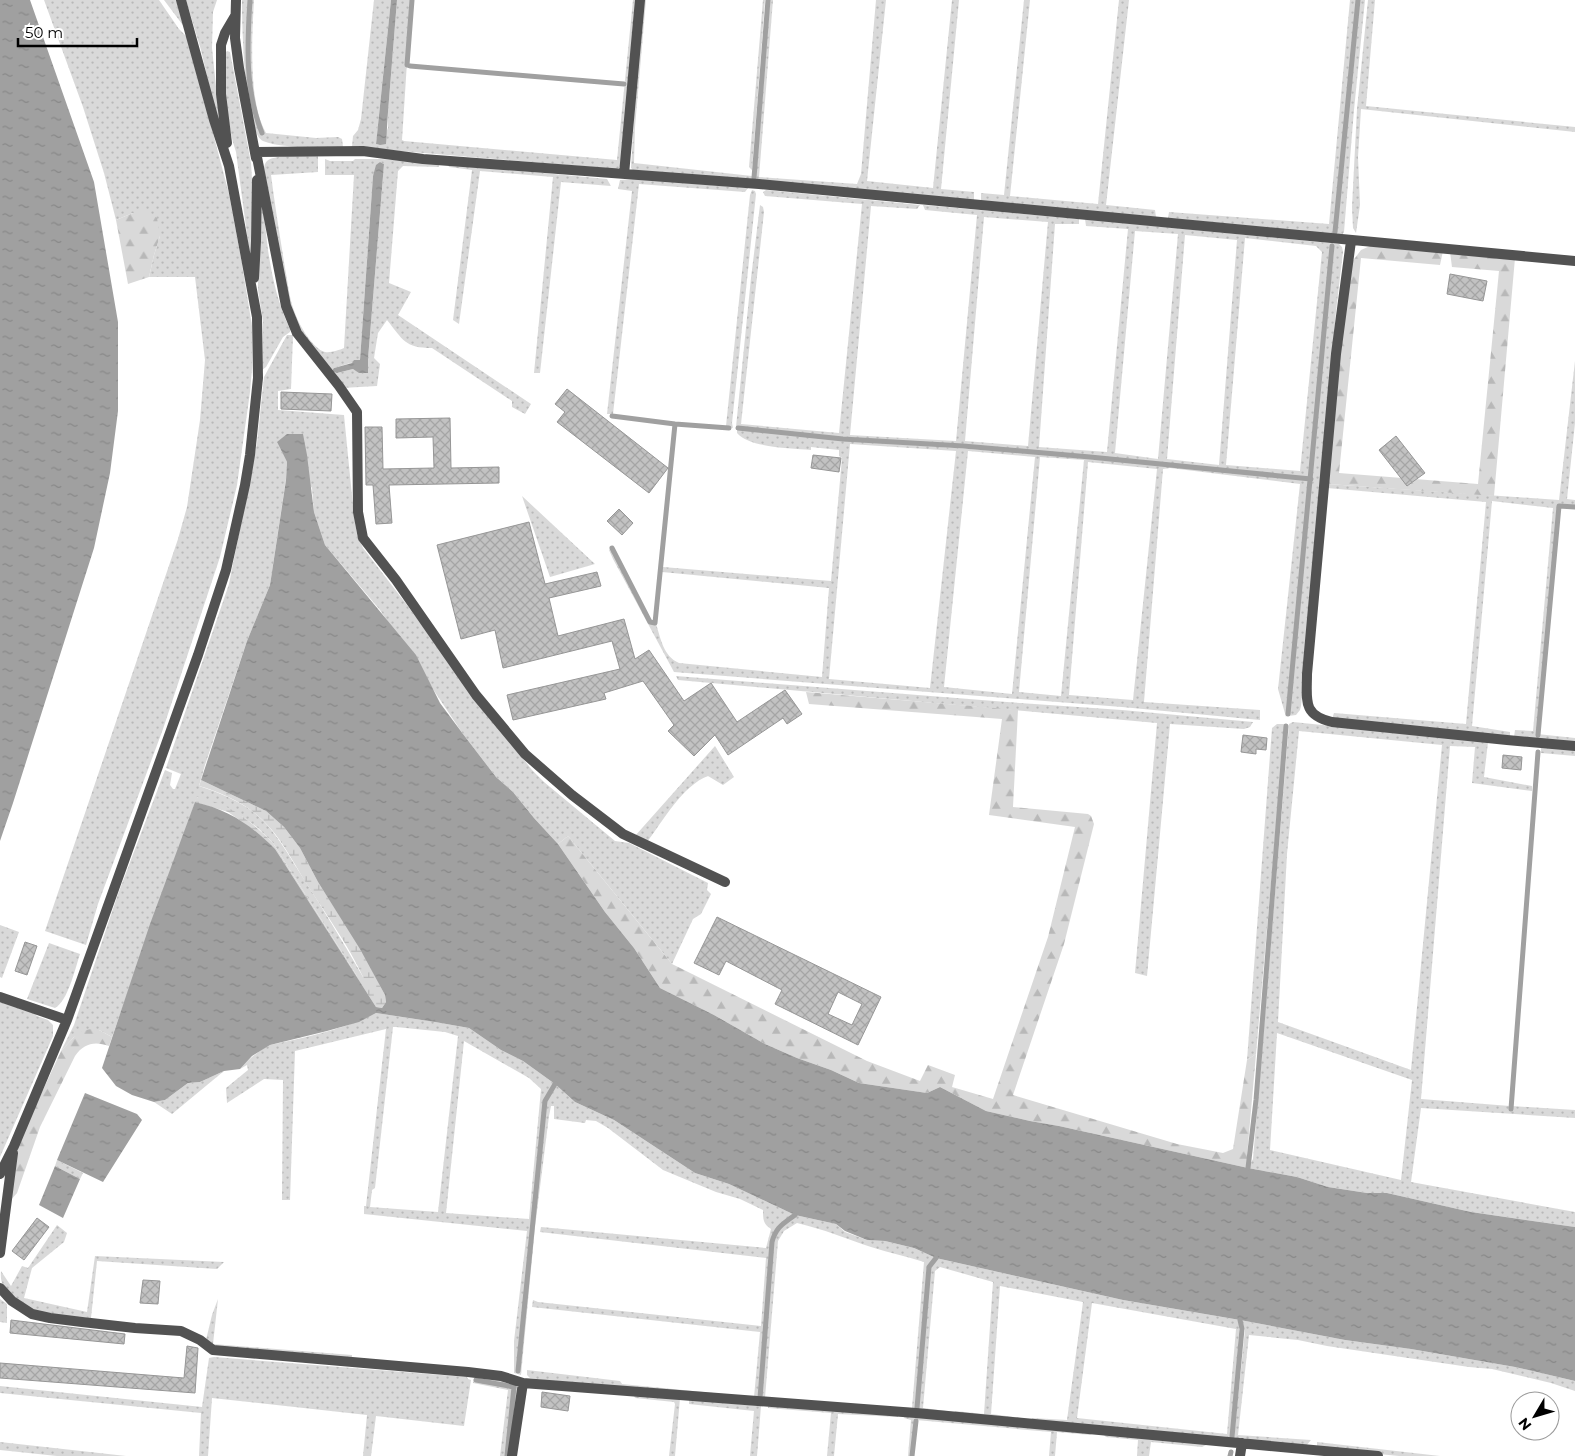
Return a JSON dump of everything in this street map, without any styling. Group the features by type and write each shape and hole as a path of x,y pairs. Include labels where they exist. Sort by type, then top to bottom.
{"street":[{"path":"181,0 214,120 229,166"},
{"path":"236,0 236,38 244,101 256,152 286,306 296,333 339,386 357,412 358,512 363,538 396,580 476,695 525,754 572,795 623,834 725,882"},
{"path":"624,174 640,0"},
{"path":"0,1174 14,1146 67,1020 198,655 226,570 245,485 255,416 258,378 258,333 253,294 229,166 221,94 221,45 225,33 236,15"},
{"path":"256,152 363,151 423,159 769,185 1575,261"},
{"path":"253,294 257,206 256,152"},
{"path":"1351,240 1336,354 1307,674 1308,706 1313,714 1321,719 1332,722 1498,740 1575,746"},
{"path":"0,998 67,1020"},
{"path":"0,1253 14,1146"},
{"path":"0,1288 12,1302 32,1314 82,1322 182,1331 200,1340 213,1350 468,1372 501,1376 523,1383 916,1414 1378,1456"},
{"path":"512,1456 523,1383"},
{"path":"1240,1456 1242,1443"}],"green space":[{"path":"44,0 159,0 179,29 188,38 229,194 252,326 250,392 237,485 220,557 163,729 98,904 86,945 45,931 178,539 187,507 200,420 205,360 195,277 149,277 160,236 133,213 116,220 104,173 83,107"},
{"path":"164,0 176,0 185,28"},
{"path":"186,0 217,0 213,12 212,48 220,125 201,50"},
{"path":"242,0 249,0 247,51 249,85 255,118 261,134 263,133 251,84 249,33 251,0 254,0 252,68 254,87 260,120 266,133 316,138 338,137 342,139 343,147 302,147 271,144 263,141 257,133 252,118 245,75"},
{"path":"374,0 391,0 376,144 380,145 388,128 397,0 411,0 402,140 617,160 633,0 637,0 623,162 619,168 352,147 353,136 358,130 361,119"},
{"path":"641,0 646,0 635,127 634,163 756,177 770,0 773,0 759,177 857,184 861,174 876,0 886,0 867,181 933,188 952,0 959,0 941,189 974,192 974,200 633,170 631,168"},
{"path":"763,0 765,0 752,170 749,167"},
{"path":"1024,0 1030,0 1010,196 1098,204 1119,0 1129,0 1106,205 1155,210 1156,217 981,201 981,193 1004,195"},
{"path":"1350,0 1357,0 1335,232 1337,231 1360,0 1365,0 1344,232 1342,235 1168,218 1169,212 1329,224"},
{"path":"1368,0 1375,0 1366,106 1575,127 1575,132 1361,109 1358,157 1360,205 1356,233 1353,228 1352,207 1357,109"},
{"path":"227,51 230,52 251,163 253,195 250,257 236,152 226,103 225,53"},
{"path":"318,156 318,172 271,175 291,302 300,324 311,342 325,352 344,348 354,175 325,175 325,159 330,161 353,161 355,159 380,159 439,163 439,167 403,166 398,171 389,283 411,292 398,315 531,404 525,414 512,407 512,401 432,348 423,348 405,342 387,320 378,333 374,358 380,364 377,386 342,388 309,346 287,305 264,172 267,161 276,157","holes":["380,162 384,164 368,373 353,369 337,373 334,368 360,360 373,176"]},
{"path":"448,164 607,179 611,186 561,182 540,373 534,373 553,177 480,171 459,324 453,320 472,170 449,167"},
{"path":"636,179 748,188 745,192 639,184 613,414 607,414 632,191 618,189 620,180"},
{"path":"752,190 756,194 733,428 726,426"},
{"path":"766,190 920,205 917,209 871,206 850,435 956,441 977,215 925,210 923,205 1079,219 1079,224 1055,224 1039,447 1107,452 1128,229 1086,226 1085,219 1339,244 1343,252 1336,311 1322,486 1301,706 1296,715 1288,716 1333,246 1330,249 1309,478 1037,451 842,437 736,427 760,205 763,207 764,212 741,424 839,433 862,204 765,196 763,192","holes":["984,217 1048,222 1028,446 965,441","1135,231 1178,234 1158,459 1115,453","1185,235 1237,240 1219,465 1167,459","1245,238 1316,246 1322,252 1300,471 1226,465"]},
{"path":"261,207 263,207 274,280 282,310 290,329 290,332 283,337 266,367 262,370 263,321 258,290"},
{"path":"145,210 157,218 160,236 149,277 128,284 116,220"},
{"path":"1370,246 1443,251 1440,265 1361,258 1339,473 1478,484 1499,271 1452,267 1450,252 1515,258 1494,496 1328,484 1335,395 1352,262 1361,250"},
{"path":"287,335 293,335 291,389 278,391 278,410 344,415 354,516 357,534 363,548 475,698 532,770 615,841 629,843 708,883 707,890 711,894 701,914 693,919 672,964 568,836 558,844 513,792 496,777 463,734 380,610 325,545 314,512 312,488 277,442 287,462 270,585 247,641 199,786 222,794 237,802 263,821 280,842 363,977 357,976 273,843 258,828 243,817 197,797 112,1037 99,1030 74,1037 61,1051 74,1025 118,894 165,770 172,773 170,785 173,789 175,789 181,774 166,768 229,584 257,443 264,377"},
{"path":"1575,361 1575,423 1567,499 1575,500 1575,506 1558,505 1537,734 1575,738 1575,743 1514,737 1515,730 1533,731 1553,508 1492,501 1472,726 1510,732 1510,736 1332,719 1334,713 1466,724 1486,502 1327,488 1328,484 1559,500"},
{"path":"737,429 843,440 1038,454 1309,480 1286,717 1278,689 1300,484 1170,468 1163,469 1144,702 1260,710 1260,720 1122,707 674,672 613,559 609,550 611,548 649,623 656,624 666,652 674,660 679,663 822,677 829,588 662,572 663,567 831,581 842,458 839,456 839,450 811,447 811,450 771,446 751,442 737,433","holes":["850,444 956,451 930,688 829,679","968,451 1035,457 1012,694 944,687","1040,457 1084,460 1061,696 1019,692","1088,462 1157,469 1133,700 1069,695"]},
{"path":"522,496 595,564 550,577"},
{"path":"676,676 1122,710 1253,722 1250,727 1244,729 1170,724 1147,976 1135,973 1157,723 678,680"},
{"path":"806,692 1018,710 1013,807 1088,814 1091,816 1094,824 1064,944 1013,1095 1177,1144 1223,1153 1233,1149 1247,1060 1256,1054 1247,1156 1248,1168 986,1111 940,1087 927,1093 859,1083 765,1044 714,1015 660,988 634,948 605,912 558,844 568,836 672,964 867,1061 920,1081 928,1065 955,1075 952,1087 993,1099 1048,937 1075,827 989,815 1002,719 809,704"},
{"path":"1293,722 1488,742 1484,777 1532,786 1532,791 1472,783 1475,747 1450,746 1421,1099 1510,1106 1511,1110 1512,1106 1575,1110 1575,1118 1421,1108 1411,1182 1575,1212 1575,1227 1471,1212 1387,1193 1367,1193 1328,1187 1297,1177 1248,1168 1253,1159 1289,724","holes":["1299,731 1442,745 1411,1070 1278,1022 1287,854","1277,1033 1412,1080 1401,1180 1270,1150"]},
{"path":"1277,724 1285,724 1256,1054 1247,1060 1272,728"},
{"path":"715,746 734,777 723,785 708,776 699,781 690,787 674,804 647,842 635,836"},
{"path":"1541,747 1575,749 1575,756 1541,753"},
{"path":"201,780 266,811 284,827 300,848 318,882 361,949 385,995 386,1002 382,1008 376,1007 274,849 259,834 228,812 195,802 196,797 229,808 256,827 273,843 357,976 363,977 344,942 272,830 257,815 237,801 199,786"},
{"path":"0,925 19,932 2,978 0,977"},
{"path":"49,943 80,954 64,999 55,1008 27,999"},
{"path":"0,996 29,1007 37,1016 48,1020 53,1025 53,1036 0,1157"},
{"path":"376,1013 469,1028 501,1050 523,1061 555,1084 575,1102 614,1120 695,1173 729,1184 795,1215 836,1224 845,1232 867,1240 885,1241 914,1248 936,1258 1123,1300 1240,1320 1345,1340 1515,1367 1575,1381 1575,1391 1551,1383 1492,1369 1327,1346 1298,1340 1249,1335 1238,1435 1311,1440 1306,1446 1031,1422 1032,1418 1067,1420 1083,1302 1000,1286 991,1414 1021,1418 1021,1422 953,1416 955,1411 984,1414 993,1282 940,1267 935,1271 923,1408 947,1411 949,1415 889,1410 889,1407 912,1408 924,1262 797,1223 784,1231 778,1241 765,1398 880,1407 880,1409 760,1399 559,1382 530,1378 527,1375 527,1370 620,1381 622,1384 754,1397 760,1332 532,1307 533,1300 761,1326 766,1258 540,1232 541,1227 766,1248 771,1229 764,1221 763,1210 740,1199 716,1192 663,1170 596,1121 586,1120 585,1123 554,1119 554,1106 551,1106 535,1227 521,1375 514,1373 514,1341 527,1231 364,1214 386,1029 295,1051 290,1200 282,1200 283,1080 264,1079 227,1103 226,1088 248,1070 247,1065 240,1069 265,1048 270,1045 337,1028","holes":["393,1027 445,1032 458,1036 438,1212 370,1207 372,1190 375,1188","464,1041 529,1078 541,1089 529,1219 446,1213","794,1215 793,1218 779,1229 773,1242 760,1399 771,1242 779,1226","935,1259 931,1267 917,1409 927,1267","1092,1303 1236,1329 1227,1434 1077,1418","1240,1321 1245,1330 1234,1437 1232,1438"]},
{"path":"99,1030 112,1037 109,1046 90,1044 82,1048 75,1056 40,1127 17,1193 10,1201 19,1139 61,1051 82,1031"},
{"path":"224,1071 172,1114 154,1102 165,1100 188,1083 200,1082"},
{"path":"57,1160 83,1173 80,1179 55,1166"},
{"path":"57,1225 67,1233 64,1242 32,1268 24,1298 87,1312 95,1256 224,1262 217,1269 97,1261 91,1318 47,1314 23,1305 6,1289 1,1279 1,1271 11,1286 22,1266 28,1268"},
{"path":"0,1299 7,1304 7,1323 0,1322"},
{"path":"218,1299 213,1344 352,1355 352,1360 214,1347 206,1340"},
{"path":"209,1358 467,1377 471,1380 464,1426 376,1416 371,1456 363,1456 367,1415 212,1398 208,1456 199,1456 201,1413 0,1393 0,1386 202,1407"},
{"path":"474,1378 510,1382 518,1388 507,1456 514,1387 475,1380 476,1382 513,1387 506,1456 500,1456 508,1390 473,1383"},
{"path":"633,1393 680,1398 675,1456 669,1456 674,1402 635,1398"},
{"path":"689,1400 761,1406 757,1456 750,1456 754,1411 689,1404"},
{"path":"768,1406 898,1415 898,1417 838,1414 834,1456 827,1456 831,1413 768,1408"},
{"path":"905,1416 1094,1433 1090,1435 1057,1432 1055,1456 1049,1456 1051,1432 916,1420 911,1456 908,1456 911,1420 904,1418"},
{"path":"1103,1434 1208,1444 1202,1447 1151,1442 1149,1456 1137,1456 1138,1440 1106,1437"},
{"path":"0,1442 126,1456 57,1456 0,1450"},
{"path":"1317,1442 1440,1456 1399,1456 1317,1448"}],"water":[{"path":"0,0 30,0 94,182 118,322 118,411 110,473 94,548 0,841"},
{"path":"391,0 397,0 386,144 380,145 376,144"},
{"path":"380,162 384,164 368,373 359,373 353,369 337,373 332,371 334,368 352,363 354,360 360,360 373,176 376,165"},
{"path":"287,434 303,434 314,512 325,545 416,655 440,703 496,777 513,792 558,844 605,912 634,948 660,988 714,1015 765,1044 859,1083 927,1093 940,1087 986,1111 1297,1177 1328,1187 1367,1193 1387,1193 1471,1212 1575,1227 1575,1381 1515,1367 1345,1340 1123,1300 936,1258 914,1248 885,1241 867,1240 845,1231 836,1224 795,1215 729,1184 695,1173 614,1120 575,1102 555,1084 523,1061 501,1050 469,1028 376,1013 359,1022 270,1045 252,1056 240,1069 224,1071 200,1082 188,1083 165,1100 154,1102 132,1095 116,1086 102,1068 150,924 195,802 229,814 248,826 275,849 376,1007 382,1008 386,1002 385,995 360,949 318,882 300,848 284,827 266,811 201,780 247,641 270,585 287,462 277,442"},
{"path":"85,1093 137,1114 142,1120 103,1182 57,1160"},
{"path":"55,1166 80,1179 63,1218 39,1205"}],"building":[{"path":"1450,274 1487,281 1483,301 1447,294"},
{"path":"567,389 668,468 649,493 557,422 565,412 555,404"},
{"path":"281,392 332,394 331,411 281,409"},
{"path":"450,418 451,468 499,467 499,483 389,485 392,523 376,524 373,485 366,485 365,427 382,427 383,469 434,468 433,437 396,438 396,419"},
{"path":"1396,436 1425,473 1407,486 1379,450"},
{"path":"813,455 841,458 839,472 811,468"},
{"path":"619,509 633,523 622,535 607,521"},
{"path":"529,522 545,584 597,572 601,586 549,598 558,636 624,619 635,659 649,650 684,701 711,683 737,722 785,690 802,714 787,724 783,718 728,755 715,735 694,756 668,731 674,725 643,681 604,693 606,699 513,720 507,695 620,669 612,641 503,668 495,630 461,639 437,545"},
{"path":"1243,735 1267,738 1266,750 1256,749 1256,754 1241,752"},
{"path":"1503,755 1522,757 1521,770 1502,768"},
{"path":"717,917 881,997 858,1045 775,1004 782,990 726,961 719,975 694,963","holes":["838,992 862,1004 852,1025 828,1014"]},
{"path":"25,942 37,946 27,975 15,971"},
{"path":"37,1218 49,1227 24,1260 12,1251"},
{"path":"143,1280 160,1281 158,1304 140,1303"},
{"path":"11,1320 125,1334 124,1344 10,1333"},
{"path":"187,1346 198,1348 195,1393 0,1378 0,1363 184,1378"},
{"path":"542,1392 570,1396 568,1411 541,1407"}],"waterway":[{"path":"250,0 248,68 256,117 262,133"},
{"path":"412,0 407,65 624,84"},
{"path":"754,178 768,0"},
{"path":"1335,232 1358,0"},
{"path":"1288,714 1332,246"},
{"path":"612,416 675,424 729,428"},
{"path":"612,548 650,622 655,623 675,424"},
{"path":"738,428 843,439 963,446 1090,457 1311,479"},
{"path":"1538,735 1559,506 1575,507"},
{"path":"1248,1168 1256,1100 1286,726"},
{"path":"1511,1109 1538,752"},
{"path":"518,1371 545,1101 555,1084"},
{"path":"760,1398 772,1242 778,1229 795,1215"},
{"path":"917,1408 929,1267 936,1258"},
{"path":"1232,1437 1242,1329 1240,1320"},
{"path":"476,1380 514,1387 507,1456"},
{"path":"912,1456 916,1421"},
{"path":"1230,1456 1231,1452"}]}
